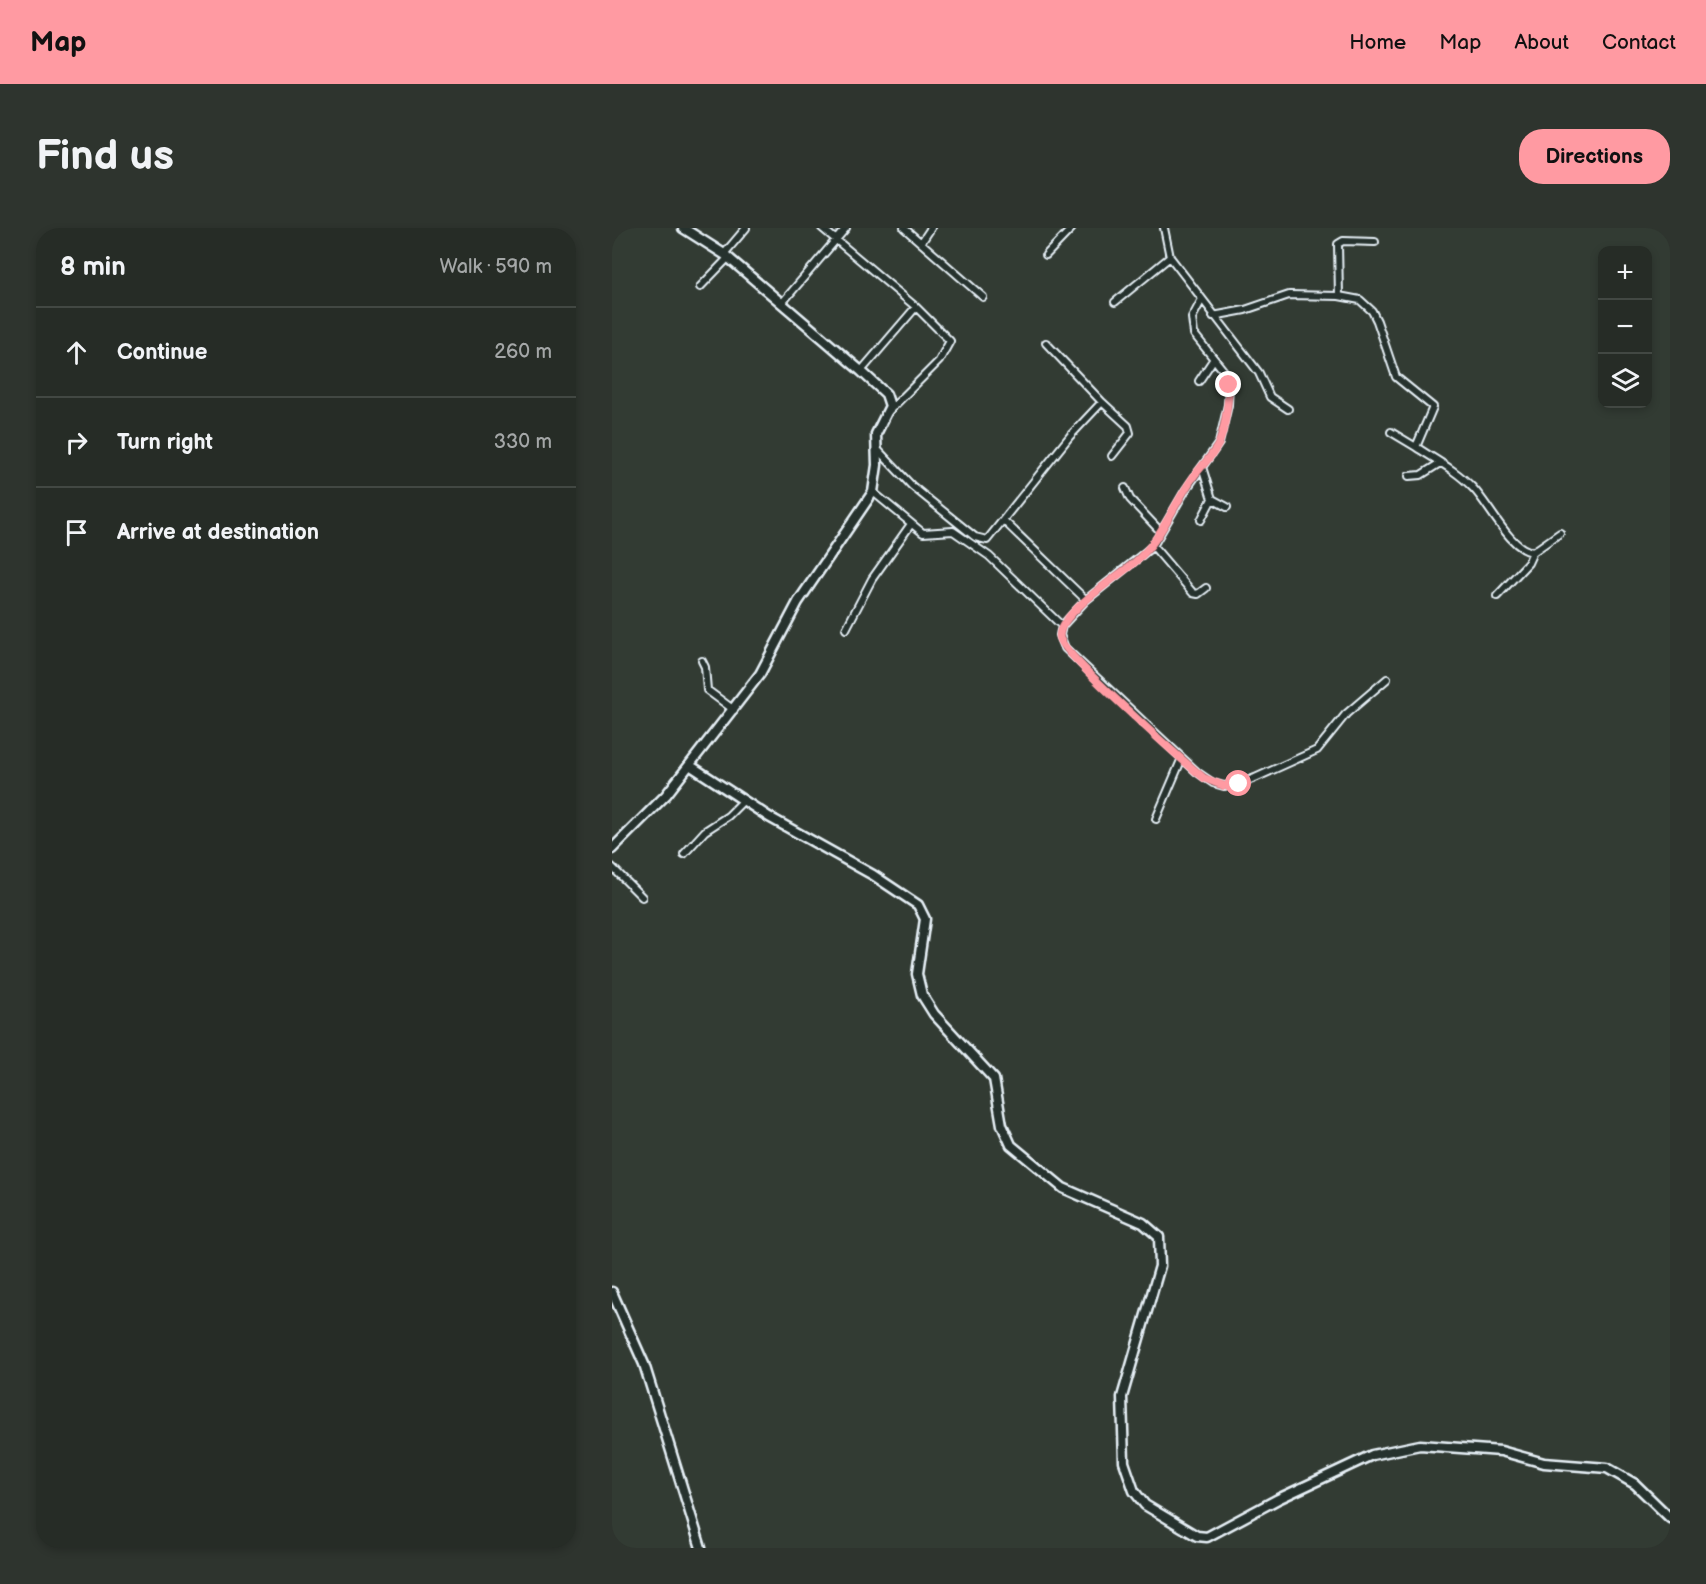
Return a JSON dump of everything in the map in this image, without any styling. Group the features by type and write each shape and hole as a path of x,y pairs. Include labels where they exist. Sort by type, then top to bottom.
{"street":[{"path":"700,287 746,228"},
{"path":"612,849 657,806 691,766 759,674 798,602 873,492 878,465 877,431 888,412 939,361 950,345 948,336 822,228"},
{"path":"782,303 846,228"},
{"path":"904,228 983,297"},
{"path":"921,243 931,228"},
{"path":"1046,255 1072,228"},
{"path":"1164,228 1170,256 1201,301 1259,373 1265,391 1288,409"},
{"path":"688,229 726,256 861,371 886,394 890,402 888,412"},
{"path":"1339,296 1338,244 1375,242"},
{"path":"1115,302 1170,256"},
{"path":"1213,316 1245,310 1289,295 1339,296 1360,300 1368,306 1377,321 1396,377 1433,407 1416,447"},
{"path":"1201,301 1191,322 1198,341 1227,375 1229,385 1228,405 1219,443 1153,546 1086,600 1062,626 1060,635 1065,648 1182,758 1213,783 1239,784 1317,750 1346,714 1387,679"},
{"path":"861,371 916,307"},
{"path":"1046,343 1128,426 1130,433 1112,456"},
{"path":"1199,381 1213,360"},
{"path":"877,448 912,486 975,537 987,540 1070,436 1102,402"},
{"path":"1391,432 1467,483 1513,539 1525,550 1533,552"},
{"path":"1409,476 1421,475 1440,463"},
{"path":"1202,467 1212,499 1227,507"},
{"path":"1125,488 1130,499 1161,532"},
{"path":"873,492 923,534 956,532 989,556 1062,626"},
{"path":"1201,520 1212,499"},
{"path":"1004,521 1086,600"},
{"path":"846,629 872,579 911,524"},
{"path":"1497,596 1528,563 1533,552 1560,533"},
{"path":"1153,546 1193,593 1198,594 1206,588"},
{"path":"702,661 705,667 707,690 734,710"},
{"path":"1156,819 1182,758"},
{"path":"691,766 742,801 898,890 918,905 925,919 917,974 922,995 934,1014 994,1079 1002,1125 1011,1145 1063,1188 1143,1222 1159,1237 1161,1256 1158,1276 1122,1403 1126,1472 1134,1491 1145,1505 1197,1536 1207,1537 1278,1498 1372,1455 1409,1446 1432,1445 1510,1452 1544,1463 1607,1468 1635,1484 1670,1518"},
{"path":"684,854 705,831 728,816 742,801"},
{"path":"612,867 642,897"},
{"path":"612,1293 644,1364 700,1548"}],"route":[{"path":"1229,385 1228,405 1219,443 1194,476 1153,546 1135,563 1086,600 1062,626 1060,635 1065,648 1136,717 1204,778 1224,786 1239,784"}]}
